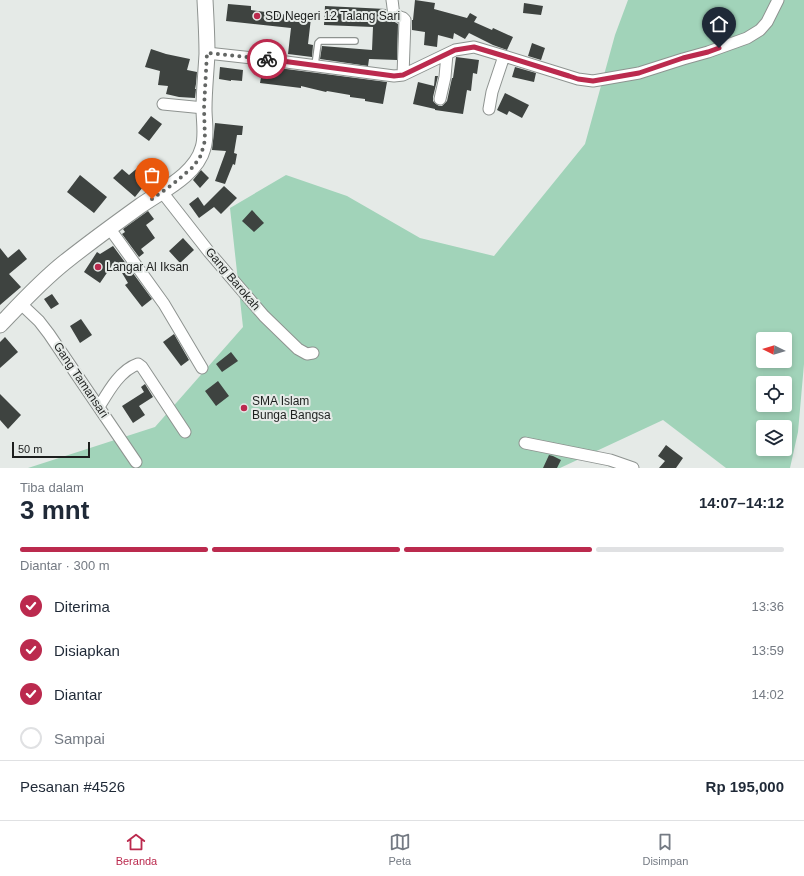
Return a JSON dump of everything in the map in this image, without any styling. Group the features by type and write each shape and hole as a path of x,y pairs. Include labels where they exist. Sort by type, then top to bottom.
{"street":[{"path":"0,325 42,280 141,205 162,192 193,167 200,157 205,140 204,108 207,53 205,0"},
{"path":"392,0 394,12 397,16 405,20 403,75"},
{"path":"207,53 315,65 394,76 403,75 455,50 474,47 559,74 593,81 639,73 683,58 708,52 747,38 760,30 767,22 778,0"},
{"path":"440,98 445,78 447,54"},
{"path":"489,109 492,92 504,56"},
{"path":"163,104 204,108"},
{"name":"Gang Barokah","path":"162,192 209,252 264,316 298,349 307,354 313,353"},
{"path":"110,229 164,304 202,368"},
{"name":"Gang Tamansari","path":"20,303 49,334 136,462"},
{"path":"99,407 113,385 127,369 138,364 142,367 185,432"},
{"path":"525,442 610,460 633,468"}],"lane":[{"path":"315,65 318,42 355,41"}],"green space":[{"path":"628,0 804,0 804,364 798,432 790,468 726,468 663,420 560,468 28,468 155,427 243,327 230,208 286,175 347,196 420,238 494,256 585,144 615,35"}],"building":[{"path":"415,0 435,3 434,9 467,18 470,13 477,17 474,22 492,30 493,28 513,37 507,50 469,33 465,39 454,33 453,39 438,35 437,47 424,45 425,32 412,30"},
{"path":"524,3 543,6 541,15 523,13"},
{"path":"228,4 251,6 251,10 311,18 308,44 313,45 312,57 288,54 291,28 226,21"},
{"path":"325,6 386,9 388,19 398,24 397,60 369,59 368,66 320,59 322,46 372,50 373,27 324,25"},
{"path":"532,43 545,48 541,60 528,56"},
{"path":"151,49 190,59 187,70 197,72 195,98 166,94 168,86 158,85 160,71 145,67"},
{"path":"456,57 479,60 477,74 473,73 471,91 467,90 463,114 435,110 413,104 418,82 434,86 435,76 438,76 433,101 439,106 442,106 447,101 453,78"},
{"path":"263,66 387,82 383,104 350,97 350,95 326,92 301,86 301,88 260,83"},
{"path":"220,67 243,70 242,81 219,79"},
{"path":"515,67 536,73 534,82 512,77"},
{"path":"505,93 529,105 522,118 509,111 507,115 497,110"},
{"path":"151,116 162,124 149,141 138,133"},
{"path":"215,123 243,126 242,135 237,135 234,153 237,154 235,165 233,164 225,184 215,181 226,151 212,150"},
{"path":"141,165 150,183 143,187 135,197 113,178 122,169 129,175"},
{"path":"201,170 209,178 200,188 193,180"},
{"path":"80,175 107,197 94,213 67,192"},
{"path":"224,186 237,198 221,214 214,207 199,218 189,204 198,197 204,206"},
{"path":"252,210 264,223 254,232 242,221"},
{"path":"148,211 154,219 146,225 155,238 141,249 144,253 139,257 122,234 125,232 123,229"},
{"path":"183,238 194,250 180,263 169,251"},
{"path":"113,246 152,299 142,307 125,285 128,283 115,261 100,283 84,272 97,252 100,254"},
{"path":"0,248 8,258 19,249 27,259 9,274 21,287 0,305"},
{"path":"52,294 59,304 51,309 44,299"},
{"path":"81,319 92,335 80,343 70,326"},
{"path":"174,334 189,360 181,366 163,342"},
{"path":"5,337 18,352 0,368 0,342"},
{"path":"231,352 238,361 222,372 216,364"},
{"path":"218,381 229,396 216,406 205,391"},
{"path":"145,384 153,397 139,406 145,415 133,423 122,406 144,392 141,387"},
{"path":"0,394 21,415 8,429 0,420"},
{"path":"666,445 683,458 676,468 659,468 665,461 658,456"},
{"path":"549,455 561,460 557,468 543,468"}],"way so far":[{"path":"152,199 183,176 193,167 200,157 205,140 204,108 207,53 267,59"}],"place":[{"name":"SD Negeri 12 Talang Sari","path":"257,16"},
{"name":"Langar Al Iksan","path":"98,267"},
{"name":"SMA Islam Bunga Bangsa","path":"244,408"}],"route":[{"path":"267,59 394,76 403,75 455,50 474,47 578,79 593,81 639,73 719,48"}]}
